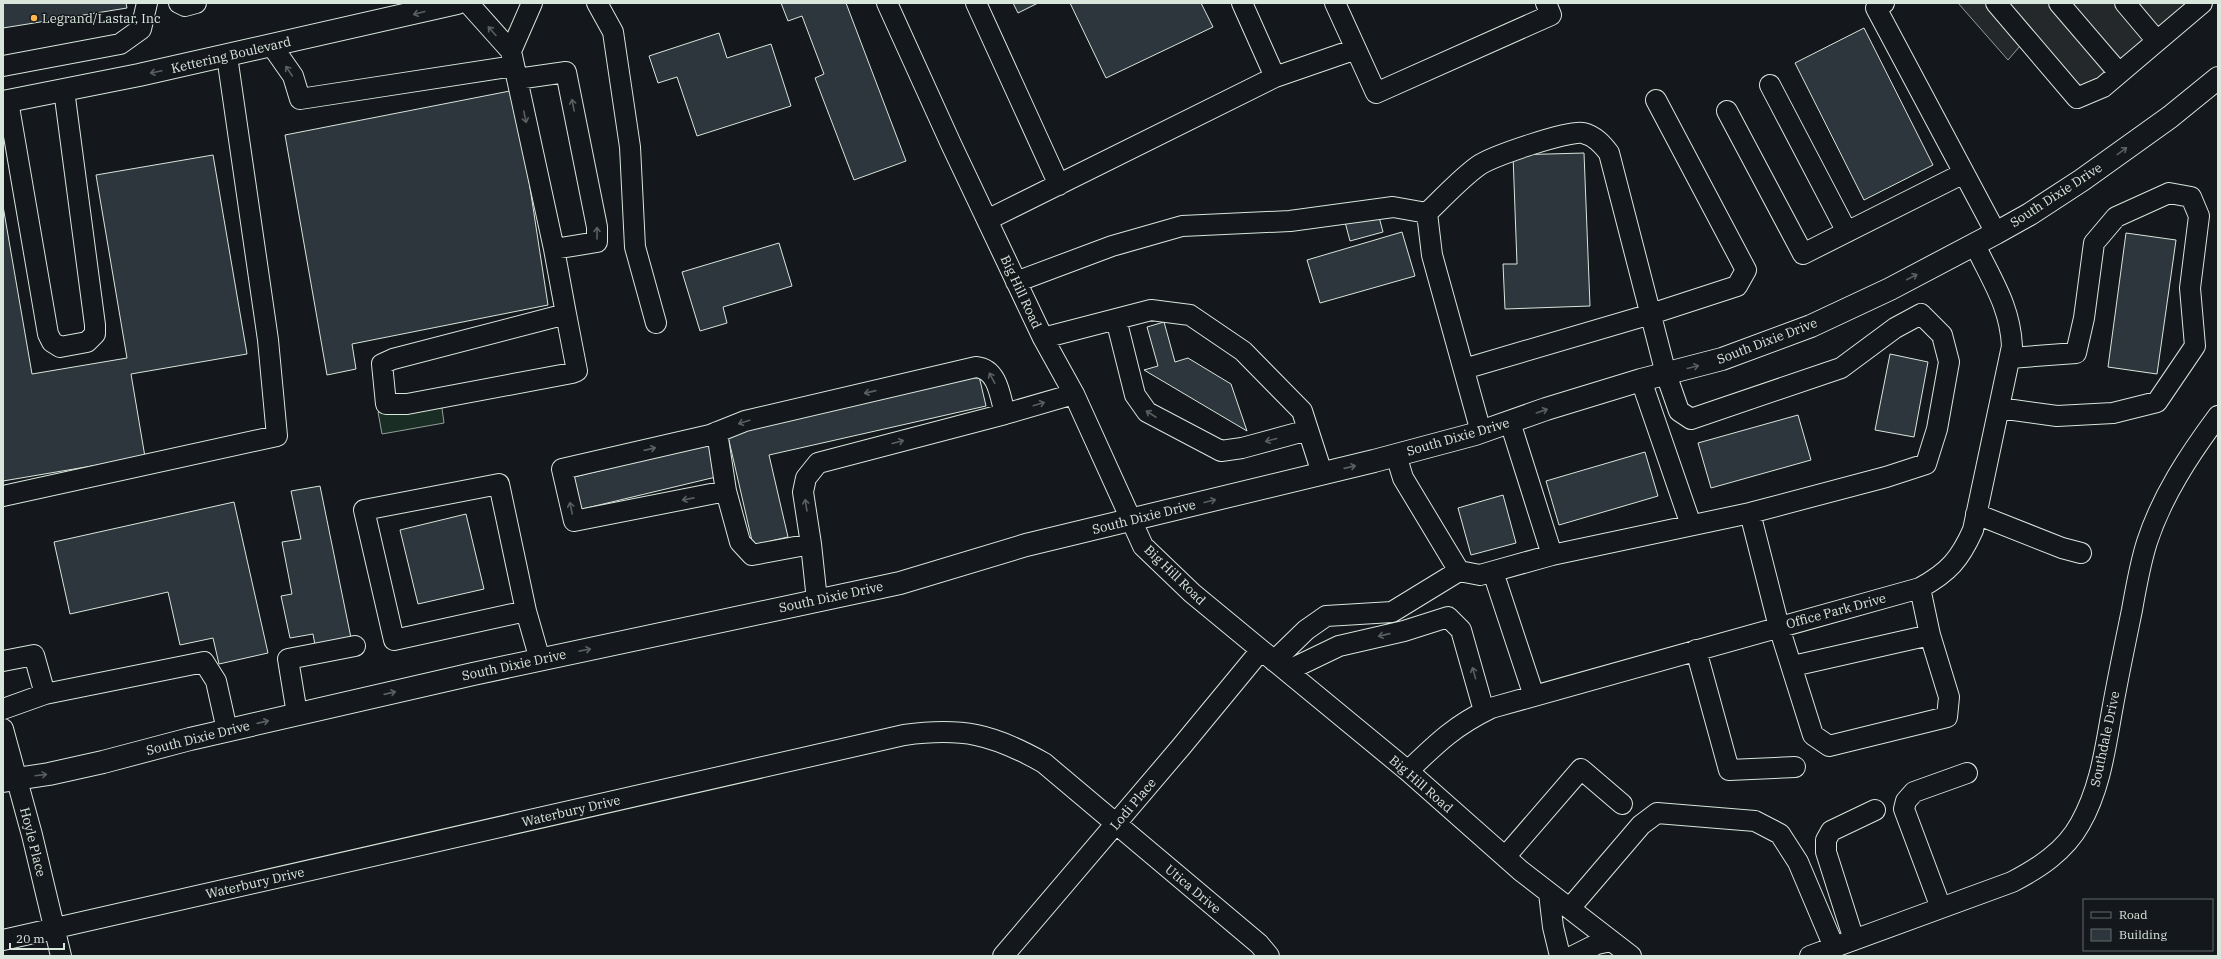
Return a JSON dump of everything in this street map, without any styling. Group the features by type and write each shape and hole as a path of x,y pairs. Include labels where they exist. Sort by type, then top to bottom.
{"main road":[{"name":"Kettering Boulevard","path":"5,101 227,56 456,3"},
{"name":"South Dixie Drive","path":"10,780 49,774 227,730 540,660 900,583 1026,545 1396,455 1482,432 1641,380 1722,359 1811,326 1890,289 1975,245 2030,214 2082,180 2170,117 2218,78"}],"street":[{"path":"3,66 120,44 141,29 147,3"},
{"path":"179,3 185,6 196,3"},
{"path":"468,3 514,65 554,249 576,359 577,371 407,404 386,404 382,364 393,359 566,314"},
{"path":"514,65 532,3"},
{"path":"597,3 613,32 630,147 635,247 656,323"},
{"name":"Big Hill Road","path":"887,3 1016,282 1043,338 1074,394 1143,546 1192,593 1408,771 1505,857 1631,956"},
{"path":"976,3 1059,185"},
{"path":"1242,3 1276,77"},
{"path":"1335,3 1376,93 1551,15 1546,3"},
{"path":"1884,3 1876,8 1996,233"},
{"path":"1996,3 2077,98 2103,87 2157,41 2196,5"},
{"path":"2059,3 2119,73"},
{"path":"2125,3 2157,41"},
{"path":"272,46 293,76 300,99 514,65 566,72 597,227 597,242 554,249"},
{"path":"987,220 1276,77 1356,49"},
{"path":"3,496 278,436 268,340 227,56"},
{"path":"1770,85 1847,232"},
{"path":"5,101 48,334 52,342 60,347 87,342 95,334 95,325 64,90"},
{"path":"1464,369 1651,314 1737,286 1746,270 1656,100"},
{"path":"1727,111 1803,254 1964,173"},
{"path":"1396,455 1403,478 1459,571 1480,575 1552,555 1750,513 1886,477 1926,464 1937,429 1949,362 1942,335 1921,314 1895,328 1841,368 1691,419 1679,411 1666,374 1609,153 1602,144 1592,136 1581,133 1523,146 1479,165 1426,213"},
{"path":"1999,408 2057,416 2113,413 2157,402 2195,346 2190,288 2199,216 2191,197 2169,193 2116,216 2094,243 2084,318 2076,353 2010,358"},
{"path":"1016,282 1112,246 1182,226 1290,221 1393,207 1426,213"},
{"path":"1426,213 1432,255 1482,432"},
{"name":"Office Park Drive","path":"1408,771 1447,733 1468,719 1484,711 1920,588 1938,578 1952,566 1963,552 1973,530 2010,358 2011,328 2006,309 1975,245"},
{"path":"1043,338 1151,310 1190,316 1243,351 1302,411 1322,473"},
{"path":"1116,320 1135,395 1147,412 1221,451 1242,448 1308,430"},
{"path":"726,492 574,521 562,469 717,432 746,421 976,367 985,368 992,374 1005,414"},
{"path":"1641,380 1691,525"},
{"path":"817,600 811,544 803,492 806,478 818,463 1005,414 1074,394"},
{"name":"Southdale Drive","path":"1810,956 2012,882 2032,872 2051,859 2066,843 2080,824 2094,794 2102,767 2118,674 2147,543 2160,510 2175,479 2218,416"},
{"path":"1510,422 1552,555"},
{"path":"717,432 726,492 740,542 752,555 811,544"},
{"path":"526,611 394,640 364,510 499,484 526,611 540,660"},
{"path":"1750,513 1779,627 1793,666 1813,735 1829,746 1947,717 1949,697 1930,636 1920,588"},
{"path":"1976,514 2062,548 2081,553"},
{"name":"Lodi Place","path":"1003,956 1116,824 1274,660 1306,630 1326,616 1392,612 1459,571"},
{"path":"1493,572 1534,696"},
{"path":"1274,660 1404,631 1448,617 1462,630 1484,711"},
{"path":"1793,666 1930,636"},
{"path":"298,714 288,659 355,646"},
{"path":"1696,650 1729,770 1795,767"},
{"path":"3,661 34,655 45,694"},
{"path":"3,709 45,694 204,662 216,681 227,730"},
{"name":"Hoyle Place","path":"3,729 10,780 55,928 61,956"},
{"name":"Waterbury Drive","path":"3,940 888,739 930,732 956,731 986,736 1017,748 1044,763 1116,824"},
{"path":"1505,857 1581,769 1622,804"},
{"path":"1941,908 1904,809 1906,801 1914,792 1966,774"},
{"path":"1854,940 1826,852 1826,840 1831,831 1875,810"},
{"path":"1570,908 1641,824 1657,813 1755,821 1780,834 1784,839 1798,862 1834,947"},
{"name":"Utica Drive","path":"1116,824 1259,944 1269,956"},
{"path":"1549,893 1553,926 1560,956"},
{"path":"1573,956 1596,944 1611,941"}],"green space":[{"path":"441,401 444,423 382,434 378,412"}],"shaded area":[{"path":"1958,3 2203,3 2086,106 2020,46 2008,60"}],"building":[{"name":"Legrand/Lastar, Inc","path":"3,3 126,3 127,8 3,28"},
{"path":"781,3 846,3 906,161 854,180 815,78 824,74 802,16 788,21"},
{"path":"1013,3 1038,3 1018,13"},
{"path":"1070,3 1201,3 1213,27 1106,78"},
{"path":"1864,28 1933,165 1864,200 1795,63"},
{"path":"719,33 727,58 771,44 791,106 697,136 677,77 658,83 649,56"},
{"path":"515,90 548,305 352,344 356,369 327,375 285,135"},
{"path":"1584,153 1590,306 1505,309 1503,264 1517,264 1513,155"},
{"path":"213,155 247,354 131,374 145,457 3,481 3,206 32,374 127,358 96,175"},
{"path":"1378,213 1383,232 1350,241 1345,222"},
{"path":"1402,232 1415,276 1320,303 1307,260"},
{"path":"2126,233 2176,240 2157,374 2108,367"},
{"path":"779,243 792,286 723,307 727,323 700,331 682,272"},
{"path":"1164,322 1175,362 1188,358 1231,384 1247,431 1144,370 1158,366 1147,327"},
{"path":"1890,354 1928,362 1914,437 1875,430"},
{"path":"979,376 986,406 769,455 788,537 753,545 727,432"},
{"path":"1798,415 1811,460 1711,488 1698,443"},
{"path":"712,443 720,476 574,511 566,479"},
{"path":"1645,452 1658,496 1559,525 1546,481"},
{"path":"320,486 351,638 315,645 313,634 290,638 281,596 292,594 282,542 301,539 291,491"},
{"path":"1503,495 1516,543 1471,555 1458,508"},
{"path":"234,502 268,653 219,664 213,638 180,645 168,592 70,614 54,542"},
{"path":"466,514 484,589 418,604 400,530"}],"place":[{"name":"Legrand/Lastar, Inc","path":"34,18"}]}
